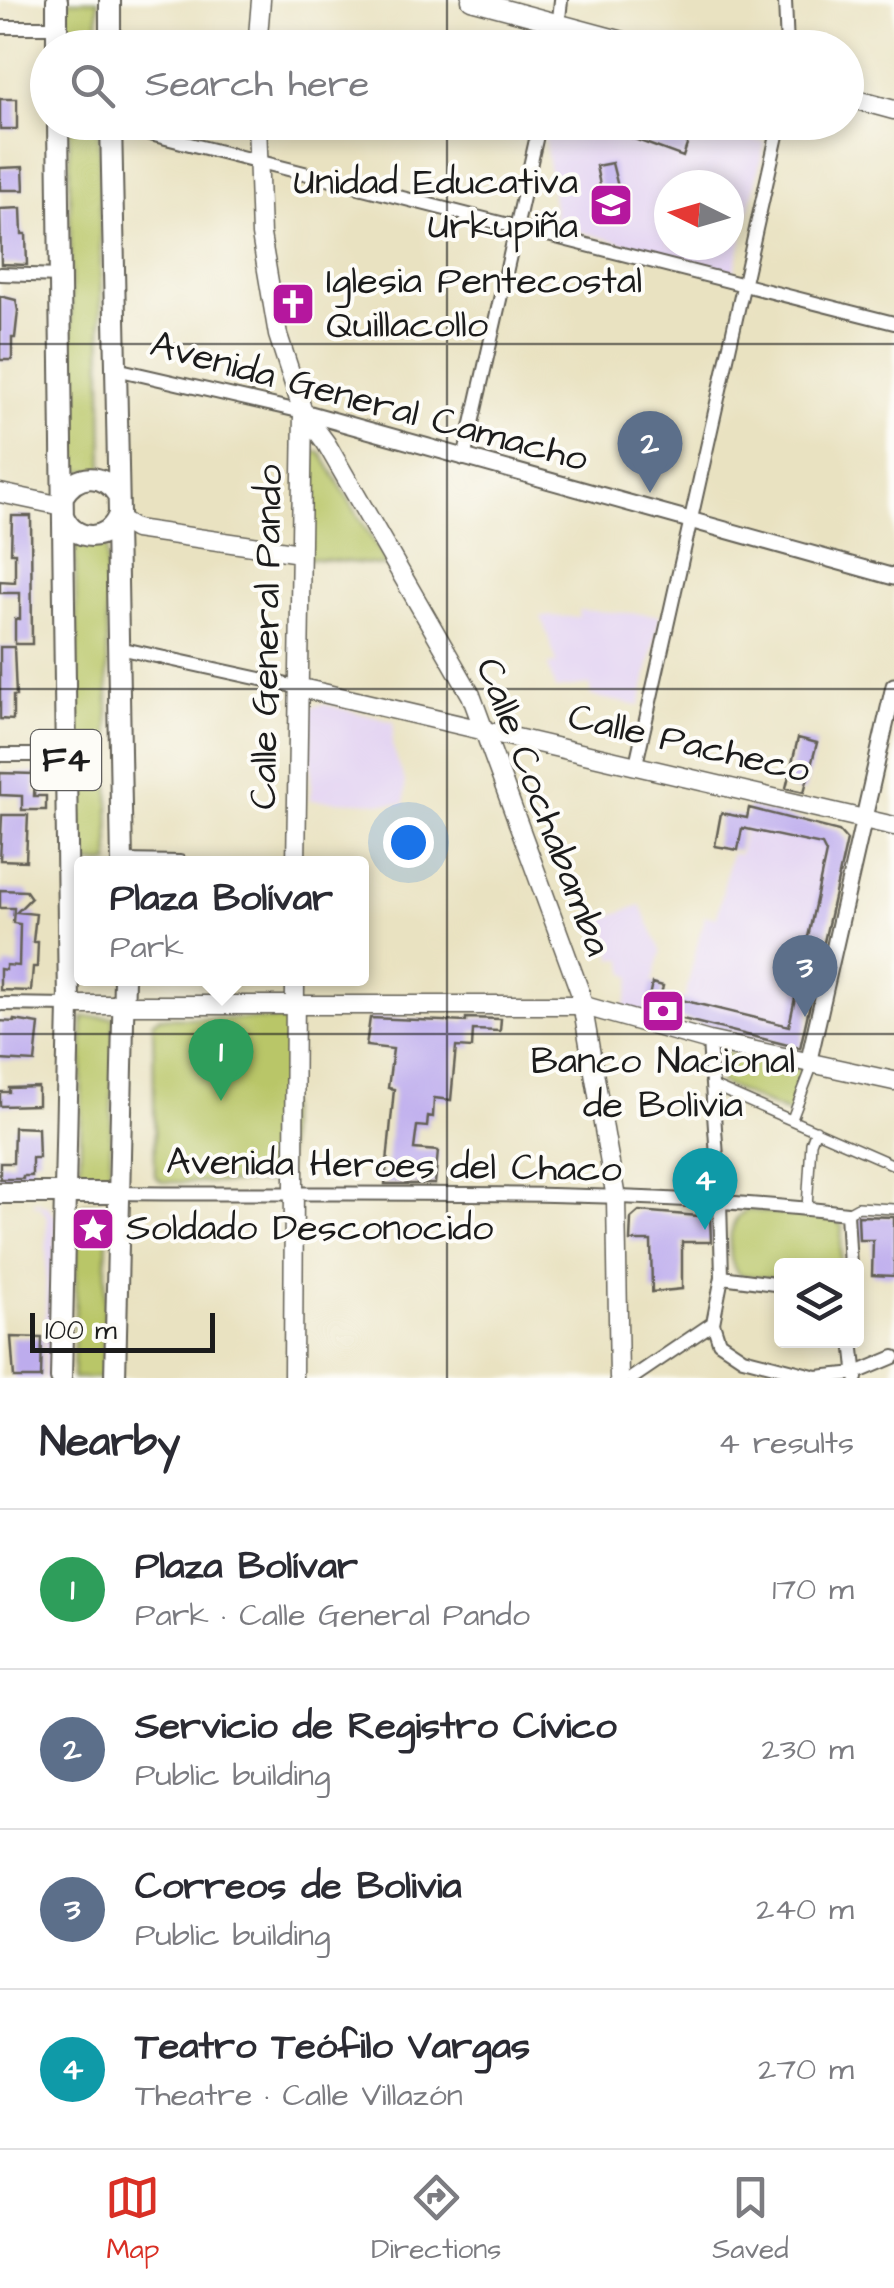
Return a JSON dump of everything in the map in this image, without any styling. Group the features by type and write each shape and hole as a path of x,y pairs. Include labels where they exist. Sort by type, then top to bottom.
{"main road":[{"path":"57,0 57,30"},
{"path":"110,0 110,30"},
{"path":"259,30 260,0"},
{"path":"471,0 576,30"},
{"path":"864,102 894,110"},
{"name":"F4","path":"58,140 68,1006 60,1378"},
{"name":"F4","path":"111,140 122,856"},
{"name":"Calle Cochabamba","path":"257,140 261,236 269,292 278,335 303,412 326,443 471,695 580,992 616,1198 619,1378"},
{"name":"Calle General Pando","path":"296,856 303,412"},
{"path":"118,495 104,481 76,481 62,506 66,524 82,536 101,535 117,522 135,529 300,553"},
{"path":"0,493 62,506"},
{"name":"Calle Pacheco","path":"297,686 894,826"},
{"path":"115,1378 124,986"},
{"path":"293,1378 294,986"},
{"path":"68,1006 581,1005 709,1041 894,1081"},
{"path":"0,1194 121,1193"}],"street":[{"path":"559,30 562,0"},
{"path":"785,0 786,30"},
{"path":"0,28 30,33"},
{"path":"176,140 894,324"},
{"path":"464,459 536,140"},
{"path":"636,764 776,140"},
{"path":"0,274 60,276"},
{"name":"Avenida General Camacho","path":"116,370 303,412 894,577"},
{"name":"Calle Pacheco","path":"119,648 297,686"},
{"path":"792,1119 810,1064 894,686"},
{"path":"0,755 66,756"},
{"path":"0,1004 68,1006"},
{"path":"709,1041 720,1200 722,1277 713,1324 719,1342 743,1358 817,1378 856,1376 894,1357"},
{"path":"713,1086 894,1165"},
{"path":"807,1208 811,1143 816,1130"},
{"name":"Avenida Heroes del Chaco","path":"121,1193 720,1200 847,1213"},
{"path":"850,1258 847,1213 858,1208 894,1209"},
{"path":"722,1277 774,1284"},
{"path":"632,1378 713,1324"},
{"path":"853,1348 856,1376"}],"shaded area":[{"name":"Unidad Educativa Urkupiña","path":"545,140 765,142 744,231 744,170 654,170 654,251 556,225"},
{"name":"Unidad Educativa Urkupiña","path":"686,260 737,260 734,273"},
{"path":"578,610 660,615 640,706 591,696 590,685 555,689 548,665 557,663 541,616 579,617"},
{"path":"323,704 394,722 392,745 405,782 405,804 311,800 312,707"},
{"path":"749,808 839,831 848,841 806,1030 684,1001 704,916 717,917 731,853 739,855"},
{"path":"641,905 661,951 645,1013 624,1009 632,977 626,973 623,959 613,959 604,918"},
{"path":"34,1201 49,1207 56,1218 53,1378 44,1378 47,1217"}],"green space":[{"path":"67,0 98,0 98,30 68,30"},
{"path":"69,140 99,140 103,471 73,471"},
{"path":"314,451 321,453 388,566 308,558 310,458"},
{"path":"106,543 110,856 80,856 75,544"},
{"path":"83,1017 114,1017 110,1175 103,1182 89,1182 80,1169"},
{"path":"159,1017 281,1020 288,1025 286,1176 281,1183 162,1182 155,1176 153,1022"},
{"path":"721,1052 808,1071 792,1115 720,1083"},
{"path":"84,1203 101,1203 108,1211 102,1378 73,1378 78,1211"},
{"path":"748,1210 838,1220 842,1227 840,1258 774,1258 774,1278 740,1275 732,1260 730,1240 741,1214"}],"building":[{"path":"0,99 17,99 17,129 0,129"},
{"path":"637,140 689,140 683,157"},
{"path":"612,163 624,211 606,214 596,166"},
{"path":"23,167 24,190 0,190 0,168"},
{"path":"21,208 27,265 1,264 0,209"},
{"path":"0,296 16,300 12,360 0,360"},
{"path":"12,516 31,516 32,644 15,644 20,593 0,593 0,581 15,582"},
{"path":"0,647 14,647 13,720 0,719"},
{"path":"798,738 817,743 804,792 786,788"},
{"path":"0,773 35,774 34,796 46,796 46,810 22,810 22,796 0,795"},
{"path":"749,808 839,831 847,840 800,1048 646,1010 652,983 663,986 661,995 789,1026 826,853 822,845 742,828 738,850 715,846 721,813 747,818"},
{"path":"2,815 28,815 26,861 0,860"},
{"path":"0,890 26,891 31,898 17,912 36,914 33,942 38,942 37,967 33,967 31,991 0,990 0,969 6,970 6,965 19,966 20,924 13,923 14,908 0,908"},
{"path":"370,1018 466,1022 466,1018 501,1019 500,1031 473,1030 472,1048 456,1047 451,1100 434,1098 433,1117 428,1116 427,1127 417,1126 414,1149 438,1151 435,1184 385,1184 394,1089 388,1088 393,1049 366,1046"},
{"path":"0,1021 39,1024 35,1062 0,1060"},
{"path":"38,1087 38,1105 0,1106 0,1092"},
{"path":"14,1127 38,1128 39,1158 32,1158 32,1176 0,1179 0,1163 13,1163"},
{"path":"639,1211 710,1217 711,1242 682,1242 682,1289 652,1292 651,1241 630,1241 631,1218"},
{"path":"858,1216 894,1217 894,1276 872,1275 873,1240 859,1240"},
{"path":"11,1337 42,1338 41,1378 14,1378"}],"place":[{"name":"Unidad Educativa Urkupiña","path":"611,205"},
{"name":"Iglesia Pentecostal Quillacollo","path":"293,304"},
{"name":"Servicio de Registro Cívico","path":"650,493"},
{"name":"Banco Nacional de Bolivia","path":"663,1011"},
{"name":"Correos de Bolivia","path":"805,1017"},
{"name":"Plaza Bolívar","path":"221,1101"},
{"name":"Soldado Desconocido","path":"93,1229"},
{"name":"Teatro Teófilo Vargas","path":"705,1230"}]}
